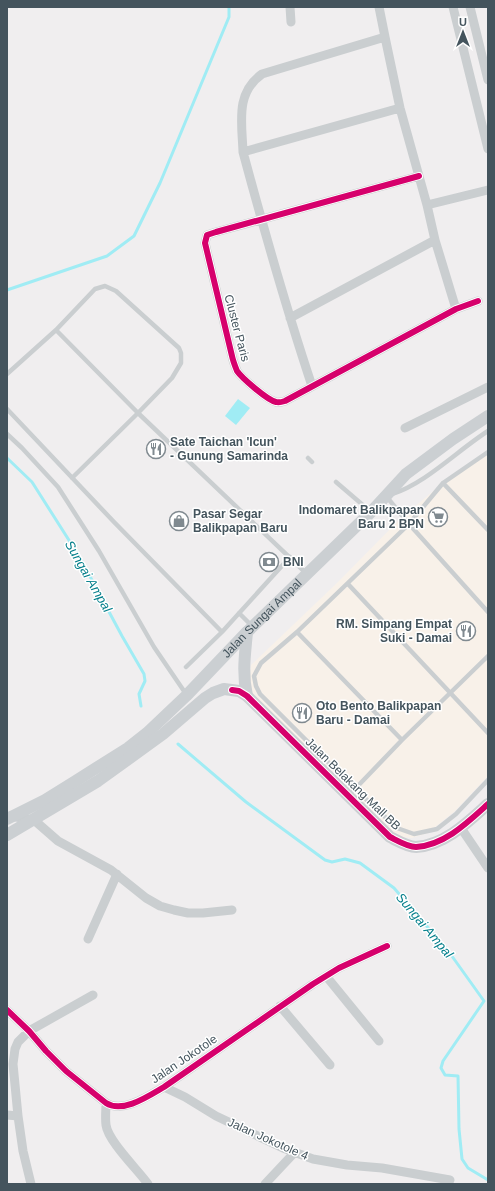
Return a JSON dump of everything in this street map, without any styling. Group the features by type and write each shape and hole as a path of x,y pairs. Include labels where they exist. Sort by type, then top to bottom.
{"main road":[{"name":"Jalan Sungai Ampal","path":"167,727 166,716 250,629 371,512 406,474 453,439 488,416"},
{"path":"247,696 243,668 250,629"},
{"name":"Jalan Belakang Mall BB","path":"167,727 212,693 224,689 239,691 247,696 352,793 390,837 400,843 416,847 442,839 461,828 488,804"},
{"path":"9,817 45,800 131,752 167,727"},
{"path":"7,834 34,820 98,781 131,752"}],"street":[{"path":"290,7 291,22"},
{"path":"379,7 400,108 427,205 435,240 456,309"},
{"path":"453,7 488,149"},
{"path":"470,7 488,80"},
{"path":"312,386 261,220 243,152 243,101 248,88 254,79 262,74 385,36"},
{"path":"243,152 400,108"},
{"name":"Cluster Paris","path":"419,176 207,235 205,243 237,370 242,377 269,399 276,402 285,401 456,309 478,301"},
{"path":"427,205 488,190"},
{"path":"290,318 435,240"},
{"path":"405,428 488,387"},
{"path":"9,817 34,820 58,841 112,870 146,898 160,906 188,913 232,910"},
{"path":"461,828 488,868"},
{"path":"88,939 116,874"},
{"name":"Jalan Jokotole","path":"106,1103 113,1106 133,1104 164,1087 280,1006 326,976 339,968 387,946"},
{"path":"326,976 378,1041"},
{"path":"31,1184 23,1151 18,1116 13,1064 15,1049 29,1031 93,995"},
{"path":"280,1006 330,1065"},
{"path":"7,1010 29,1031 66,1071 106,1103 107,1131 148,1184"},
{"name":"Jalan Jokotole 4","path":"164,1087 185,1097 216,1116 313,1159 347,1165 382,1168 450,1180"},
{"path":"7,1115 18,1116"},
{"path":"265,1184 295,1152"}],"lane":[{"path":"7,374 56,330 90,294 100,287 105,286 116,291 176,345 181,353 181,362 172,378 72,478"},
{"path":"56,330 138,413 307,574"},
{"path":"7,409 222,632"},
{"path":"488,431 405,490 386,496 409,524 488,612"},
{"path":"7,434 58,487 99,551 154,647 186,696"},
{"path":"488,452 443,483 409,524 297,632 261,663 254,676 256,686 260,694 352,793 397,828 414,834 437,829 456,814 488,780"},
{"path":"336,482 371,512"},
{"path":"443,483 488,530"},
{"path":"186,667 222,632 290,557"},
{"path":"348,584 488,733"},
{"path":"239,613 250,629"},
{"path":"297,632 402,740"},
{"path":"352,793 402,740 488,656"}],"shaded area":[{"path":"488,452 488,776 455,811 428,833 412,838 393,836 248,690 251,665 338,582 401,518 443,483"}],"water":[{"path":"238,399 250,408 236,425 225,416"}],"waterway":[{"path":"7,290 107,256 134,236 160,183 229,17 229,7"},
{"name":"Sungai Ampal","path":"7,458 32,482 79,556 144,674 145,681 139,694 141,706"},
{"name":"Sungai Ampal","path":"178,744 246,802 325,860 332,862 345,859 360,863 394,888 449,952 484,1001 443,1061 441,1068 445,1075 458,1076 459,1129 462,1159 468,1168 488,1180"}],"cycle path":[{"path":"419,176 207,235 205,243 232,358 237,371 261,393 276,402 283,402 456,309 478,301"},
{"path":"232,690 239,691 247,696 390,837 403,844 416,847 437,842 455,832 488,804"},
{"path":"7,1010 29,1031 66,1071 106,1103 113,1106 128,1105 164,1087 313,984 339,968 387,946"}],"place":[{"name":"Sate Taichan 'Icun' - Gunung Samarinda","path":"156,449"},
{"name":"Indomaret Balikpapan Baru 2 BPN","path":"438,517"},
{"name":"Pasar Segar Balikpapan Baru","path":"179,521"},
{"name":"BNI","path":"269,562"},
{"name":"RM. Simpang Empat Suki - Damai","path":"466,631"},
{"name":"Oto Bento Balikpapan Baru - Damai","path":"302,713"}]}
